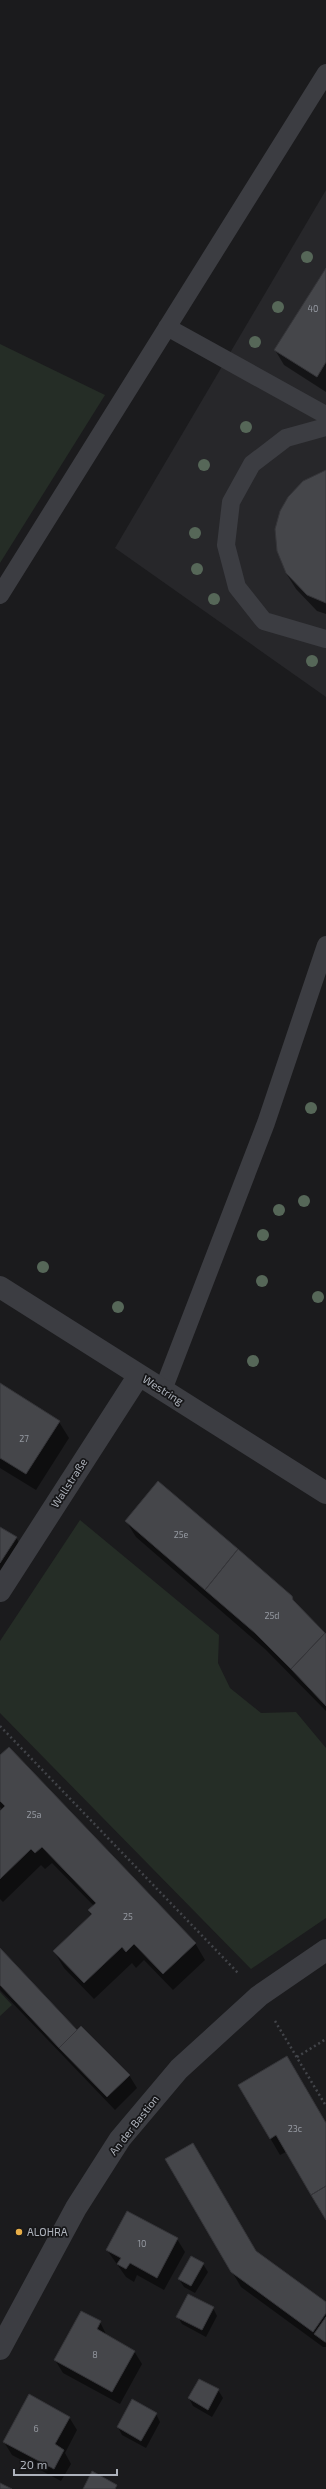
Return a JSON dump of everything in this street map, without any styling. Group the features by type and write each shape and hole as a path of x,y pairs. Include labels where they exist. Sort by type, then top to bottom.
{"street":[{"name":"Westring","path":"0,1287 326,1493"},
{"name":"Wallstraße","path":"0,1591 139,1375"},
{"name":"An der Bastion","path":"0,2349 76,2208 120,2139 179,2069 259,1996 326,1950"}],"lane":[{"path":"0,595 326,72"},
{"path":"167,327 322,419"},
{"path":"322,419 286,438 252,464 231,502 226,545 237,587 264,621 326,639"},
{"path":"163,1390 266,1123 326,945"}],"path":[{"path":"0,1726 259,1996 326,2105"},
{"path":"297,2058 326,2039"}],"shaded area":[{"path":"326,190 326,697 115,548"},
{"path":"0,344 105,395 0,563"},
{"path":"80,1520 219,1635 218,1663 230,1688 261,1713 296,1712 326,1748 326,1918 251,1969 0,1713 0,1641"},
{"path":"0,1992 12,2005 0,2016"}],"building":[{"path":"326,268 326,362 317,377 274,350"},
{"path":"326,470 326,603 307,595 286,573 277,551 275,529 280,511 288,497 303,481"},
{"path":"0,1383 60,1421 26,1474 0,1458"},
{"path":"158,1481 238,1549 205,1590 125,1521"},
{"path":"0,1527 17,1537 0,1563"},
{"path":"238,1549 292,1596 293,1600 325,1633 291,1669 255,1633 205,1590"},
{"path":"325,1633 326,1634 326,1706 291,1669"},
{"path":"9,1747 196,1943 163,1974 134,1944 126,1952 122,1947 84,1983 53,1951 92,1914 88,1910 96,1903 42,1847 35,1853 31,1849 0,1879 0,1811 5,1806 0,1801 0,1755"},
{"path":"0,1948 77,2030 59,2048 0,1985"},
{"path":"81,2026 130,2075 107,2097 59,2048"},
{"path":"287,2056 326,2123 326,2186 311,2195 276,2135 270,2139 238,2085"},
{"path":"193,2143 256,2251 326,2302 326,2313 313,2332 231,2272 165,2159"},
{"path":"326,2186 326,2220 311,2195"},
{"path":"127,2211 178,2238 157,2278 130,2263 126,2269 117,2264 121,2258 106,2250"},
{"path":"191,2256 204,2263 191,2286 178,2279"},
{"path":"188,2294 214,2307 202,2330 176,2317"},
{"path":"81,2311 101,2321 97,2329 135,2351 112,2392 54,2360"},
{"path":"326,2317 326,2342 325,2342 314,2334"},
{"path":"199,2379 219,2389 208,2410 188,2398"},
{"path":"29,2394 70,2417 55,2444 64,2450 54,2469 3,2442"},
{"path":"132,2399 157,2413 141,2441 117,2427"},
{"path":"92,2471 117,2485 115,2489 83,2489"},
{"path":"0,2483 12,2489 0,2489"}],"place":[{"name":"ALOHRA","path":"19,2232"}]}
